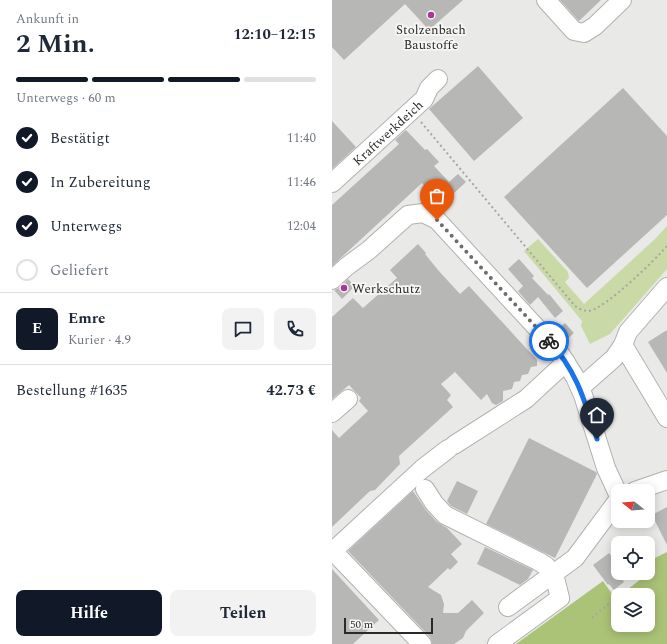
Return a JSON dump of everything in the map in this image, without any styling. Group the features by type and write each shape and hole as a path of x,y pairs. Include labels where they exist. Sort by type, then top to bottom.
{"street":[{"path":"546,0 574,31 584,33 595,26 622,0"},
{"name":"Kraftwerkdeich","path":"332,183 424,99 429,88 438,79"},
{"path":"332,280 346,266 370,250 408,215 423,213 437,220 560,352 584,395 606,468 613,484"},
{"path":"580,388 614,358 623,345 628,332 667,287"},
{"path":"623,345 667,418"},
{"path":"422,644 332,551 420,483 451,447 526,399 566,362"},
{"path":"332,413 348,399"},
{"path":"655,484 667,480"},
{"path":"420,483 434,503 445,515 538,561 554,574 560,598 497,644"},
{"path":"508,607 575,558 611,509"}],"path":[{"path":"412,110 575,306 581,310 589,311 600,307 636,276 667,246"},
{"path":"592,618 611,602"}],"shaded area":[{"path":"667,226 667,269 610,334 590,344 581,326 582,321 524,251 538,239 568,272 569,278 565,282 584,304 654,240"},
{"path":"667,552 667,644 516,644 603,581 611,592 611,632 655,632 655,588 629,588 640,580 655,580 655,558"}],"building":[{"path":"332,0 463,0 429,30 405,4 344,60 332,47"},
{"path":"560,0 601,0 579,21"},
{"path":"478,66 523,118 474,161 429,109"},
{"path":"623,88 667,136 667,215 587,288 504,197"},
{"path":"332,121 356,147 332,169"},
{"path":"406,130 439,162 434,166 449,182 458,174 466,182 442,204 422,183 332,266 332,205 399,144 395,140"},
{"path":"418,244 438,270 460,294 469,286 537,360 537,366 531,367 528,374 522,375 520,381 514,382 512,389 503,391 503,401 496,405 492,403 487,394 481,400 455,372 441,384 451,395 447,400 453,407 399,456 400,464 375,490 370,491 332,527 332,430 339,438 368,411 359,401 361,398 349,385 332,399 332,317 353,298 363,308 397,278 390,270"},
{"path":"519,259 534,276 532,278 548,295 549,294 563,311 555,318 538,297 530,305 518,291 523,286 508,269"},
{"name":"Werkschutz","path":"348,279 355,286 342,299 334,290 339,288"},
{"path":"565,323 574,333 564,342 555,332"},
{"path":"667,330 667,373 648,342"},
{"path":"529,438 596,472 597,474 555,558 486,524"},
{"path":"457,481 478,491 467,514 451,506 447,501"},
{"path":"413,491 426,510 437,522 447,528 462,544 451,554 458,562 450,570 448,568 428,587 441,595 444,604 443,613 458,613 472,600 484,613 466,631 463,638 454,644 432,644 430,637 348,551"},
{"path":"667,507 667,545 655,521 655,513"},
{"path":"485,547 533,570 528,579 520,585 477,564"},
{"path":"609,553 611,556 611,580 623,580 624,582 616,588 612,588 609,584 608,585 593,565"},
{"path":"332,569 379,620 353,644 332,644"}],"way so far":[{"path":"437,220 549,341"}],"place":[{"name":"Stolzenbach Baustoffe","path":"431,15"},
{"name":"Werkschutz","path":"344,288"}],"route":[{"path":"549,341 560,352 584,395 597,439"}]}
